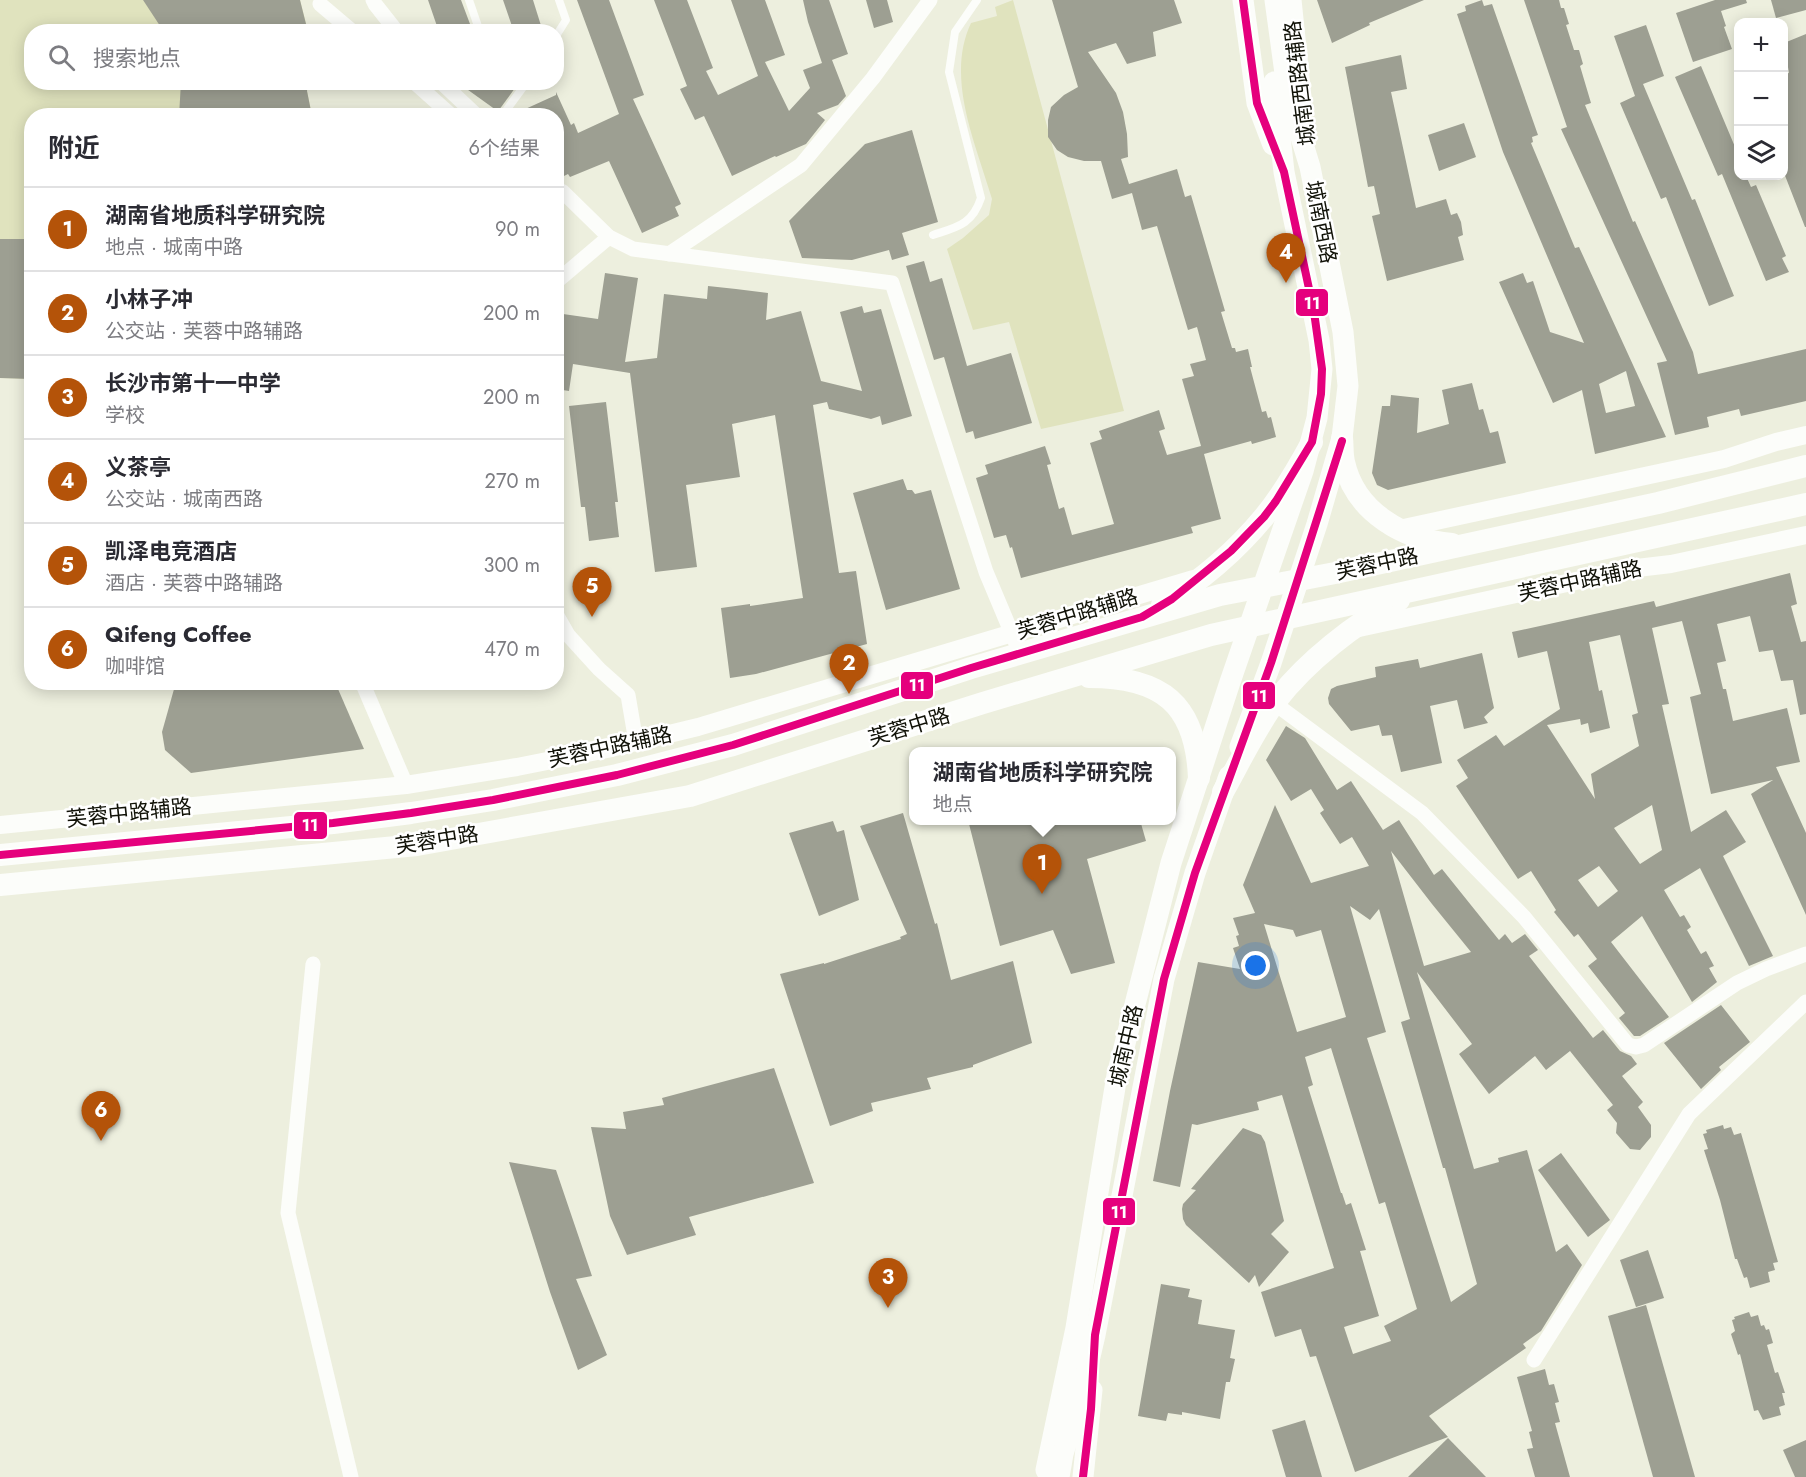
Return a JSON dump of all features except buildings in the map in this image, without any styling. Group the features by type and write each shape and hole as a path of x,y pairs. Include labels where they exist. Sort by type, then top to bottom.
{"main road":[{"name":"城南西路辅路","path":"1243,0 1257,103 1284,172"},
{"name":"城南西路","path":"1249,626 1312,442 1321,394 1322,369 1319,340 1284,172 1262,0"},
{"name":"城南西路","path":"1275,0 1288,95 1310,167 1344,341 1348,386 1342,438 1286,618"},
{"name":"城南西路辅路","path":"1291,0 1310,167"},
{"path":"1342,438 1344,462 1358,495 1370,510 1399,529 1441,543 1462,545"},
{"path":"1142,617 1172,599 1232,551 1264,517 1312,442"},
{"name":"芙蓉中路","path":"0,855 333,823 423,811 617,775 733,745 1017,643 1142,617 1220,595 1729,487 1806,466"},
{"name":"芙蓉中路","path":"0,885 417,845 690,796 1211,635 1806,504"},
{"path":"1223,792 1274,703 1297,676 1354,629 1387,606 1417,591"},
{"name":"城南中路","path":"1086,1331 1164,979 1195,873 1286,618"},
{"name":"城南中路","path":"1045,1477 1080,1399 1086,1331 1118,1075 1171,863 1249,626"},
{"path":"1061,680 1090,677 1132,681 1152,687 1170,699 1182,713 1194,737 1199,778"},
{"path":"1036,1477 1053,1402 1086,1331"},
{"path":"1083,1477 1091,1409 1086,1331"},
{"path":"1056,1454 1059,1477"}],"street":[{"path":"373,0 391,24"},
{"path":"669,254 801,165 873,78 930,0"},
{"path":"320,4 344,24"},
{"path":"423,90 443,108"},
{"path":"449,90 469,108"},
{"path":"564,194 609,237 633,249 892,283 986,572 1017,643"},
{"path":"564,275 609,237"},
{"path":"1399,529 1724,459 1806,435"},
{"name":"芙蓉中路辅路","path":"1354,629 1609,574 1671,564 1806,535"},
{"name":"芙蓉中路辅路","path":"0,825 406,785 517,767 698,727 896,667 1017,643 1201,577"},
{"path":"564,628 599,669 628,695 636,742"},
{"path":"365,690 406,785"},
{"path":"1274,703 1422,813 1524,918 1628,1045 1635,1047 1644,1045 1737,983 1806,954"},
{"path":"313,964 288,1213 351,1477"},
{"path":"1534,1360 1689,1114 1806,1002"}],"lane":[{"path":"469,0 477,24"},
{"path":"559,0 566,20 564,24"},
{"path":"933,235 964,224 977,211 981,198 949,72 955,32 977,0"},
{"path":"508,108 521,90"}],"green space":[{"path":"0,0 300,0 306,24 24,24 24,90 307,90 311,108 24,108 24,379 0,378"},
{"path":"1013,0 1124,411 1041,429 1009,322 973,330 947,249 989,215 992,199 966,111 961,66 964,44 971,23 997,16 995,7"}],"transit line":[{"name":"11","path":"0,855 333,823 411,813 493,800 617,775 733,745 971,668 1142,617 1172,599 1231,551 1276,501 1312,442 1321,394 1322,369 1314,312 1284,172 1257,103 1243,0"},
{"name":"11","path":"1083,1477 1091,1409 1095,1335 1164,979 1195,873 1271,663 1342,441"}],"place":[{"name":"义茶亭","path":"1286,283"},
{"name":"凯泽电竞酒店","path":"592,617"},
{"name":"小林子冲","path":"849,694"},
{"name":"湖南省地质科学研究院","path":"1042,894"},
{"name":"Qifeng Coffee","path":"101,1141"},
{"name":"长沙市第十一中学","path":"888,1308"}]}
